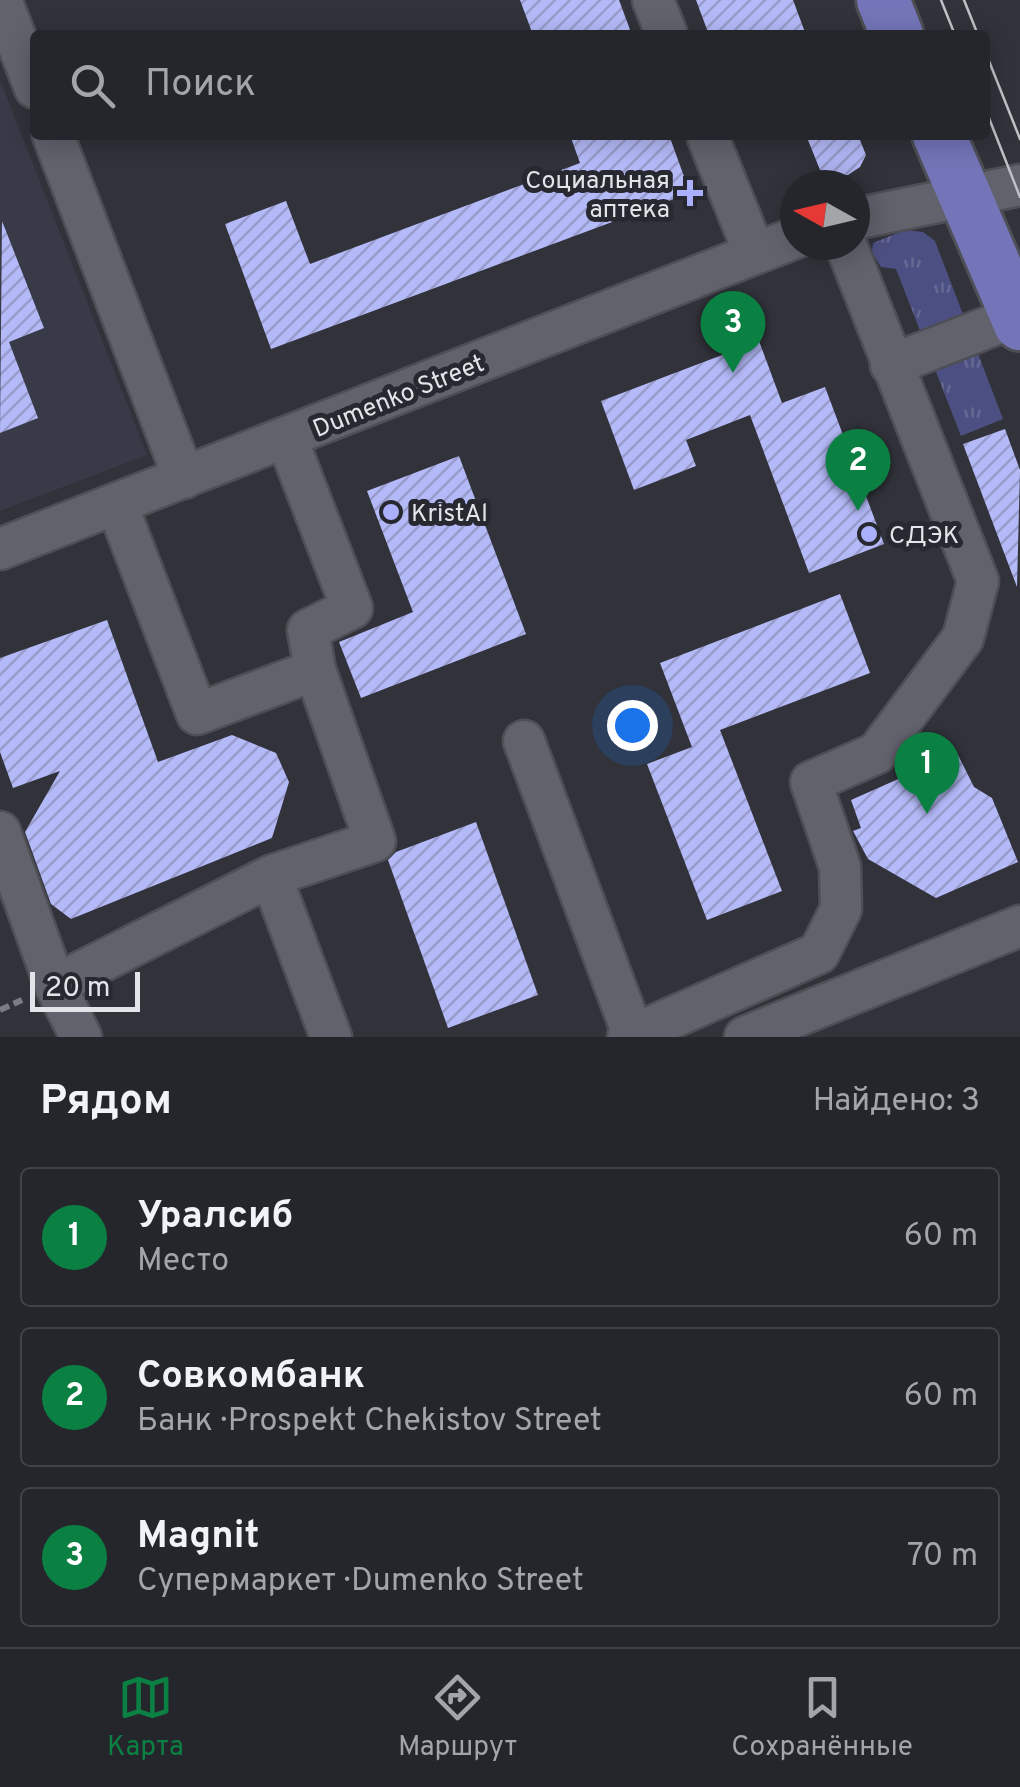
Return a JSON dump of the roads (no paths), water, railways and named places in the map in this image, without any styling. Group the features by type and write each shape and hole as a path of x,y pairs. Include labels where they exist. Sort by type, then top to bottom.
{"main road":[{"path":"883,0 895,30"},
{"path":"941,140 1018,320"}],"street":[{"path":"1,0 30,75"},
{"path":"653,0 665,30"},
{"path":"55,140 184,478"},
{"path":"709,140 754,252"},
{"path":"870,216 1020,186"},
{"name":"Dumenko Street","path":"0,548 780,243"},
{"path":"524,741 631,1036 819,953 841,909 840,868 811,782 877,753 964,638 978,581 852,260"},
{"path":"891,365 1018,320"},
{"path":"55,985 271,876 374,841 315,670 308,630 352,608 287,439"},
{"path":"117,505 197,714 315,670"},
{"path":"0,832 55,985 81,1037"},
{"path":"271,876 331,1037"},
{"path":"745,1037 1020,926"}],"tram line":[{"path":"941,0 953,30"},
{"path":"964,0 976,30"},
{"path":"990,64 1020,139"},
{"path":"990,121 1020,197"}],"place":[{"name":"Социальная аптека","path":"690,193"},
{"name":"Magnit","path":"733,373"},
{"name":"Совкомбанк","path":"858,511"},
{"name":"KristAl","path":"391,512"},
{"name":"СДЭК","path":"869,534"},
{"name":"Уралсиб","path":"927,814"}]}
